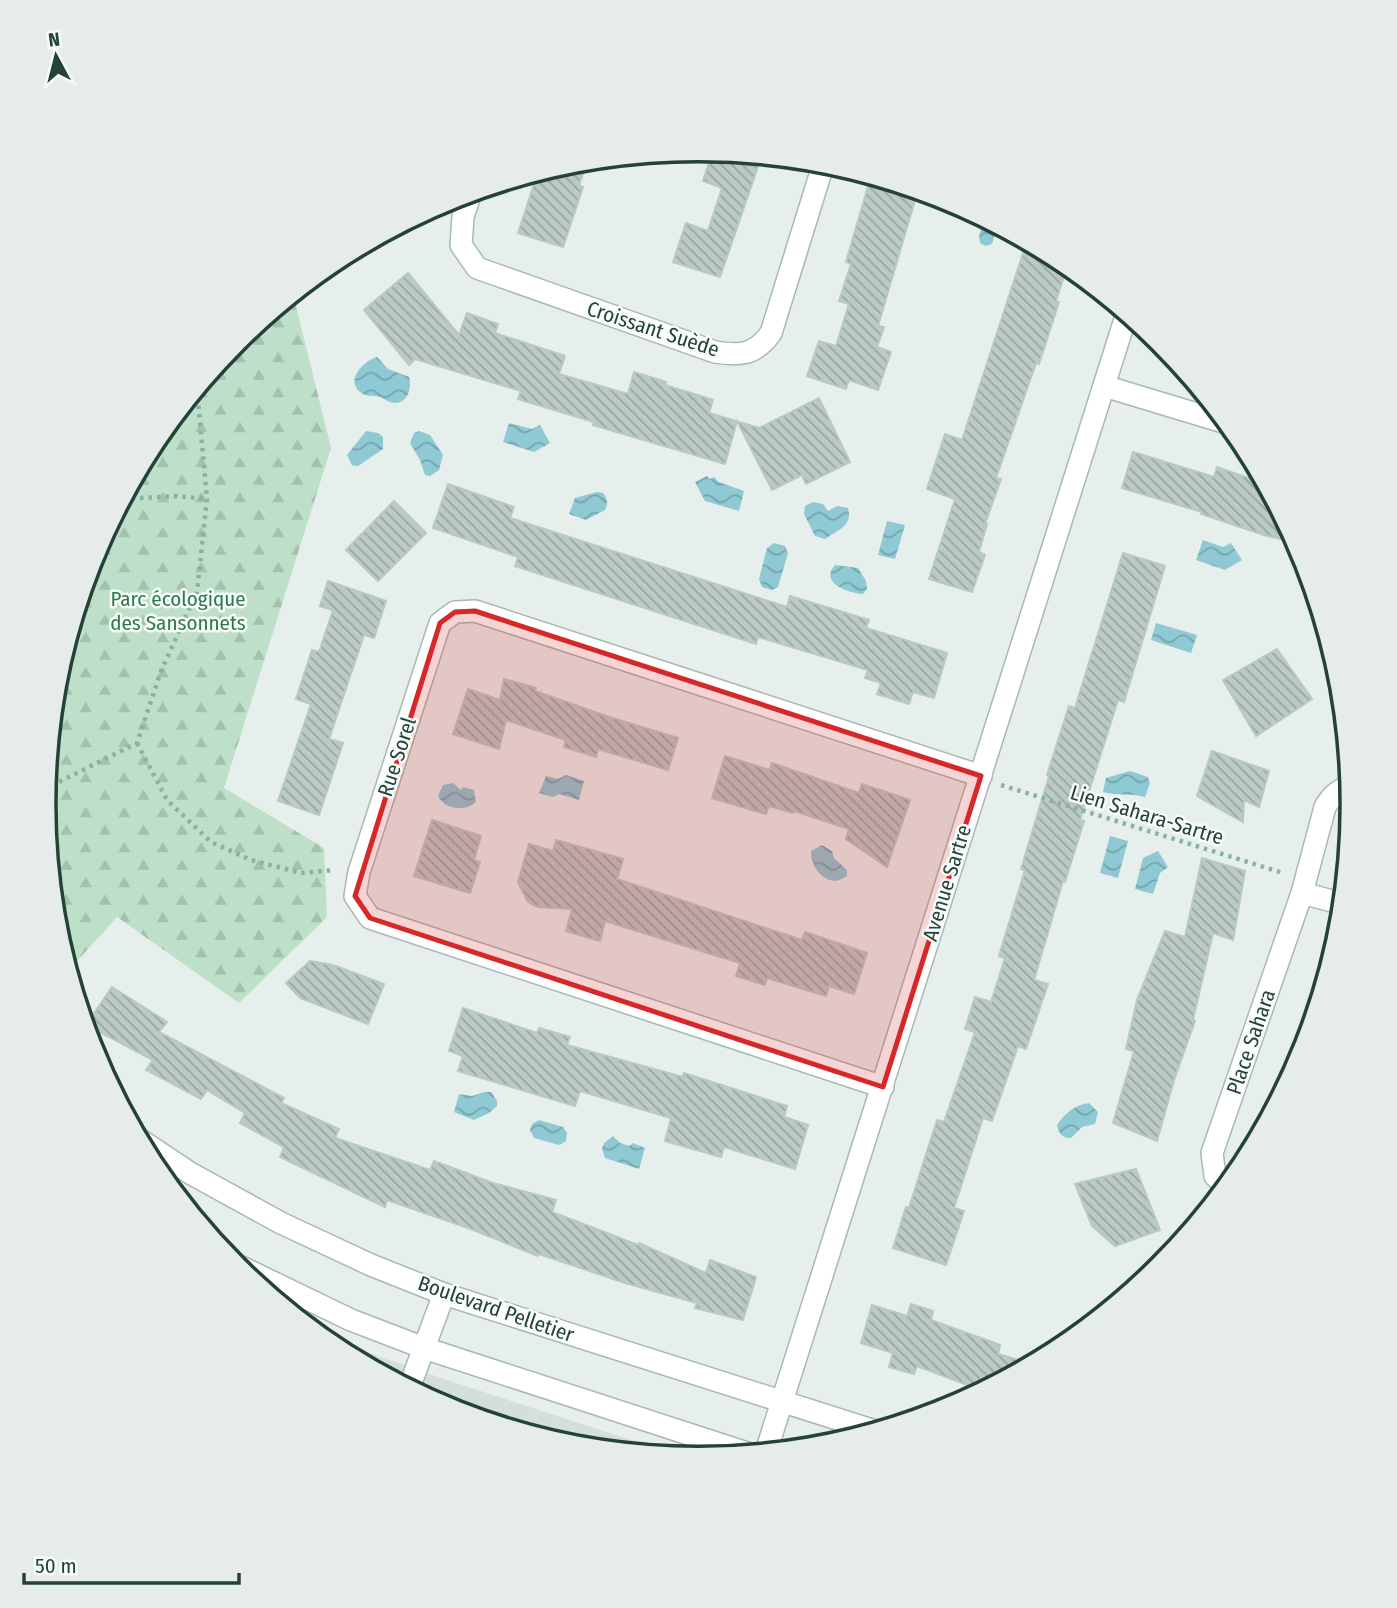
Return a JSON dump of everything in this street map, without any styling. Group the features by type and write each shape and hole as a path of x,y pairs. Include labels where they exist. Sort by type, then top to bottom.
{"street":[{"name":"Croissant Suède","path":"467,205 461,245 477,268 715,352 746,353 762,346 771,333 820,173"},
{"name":"Avenue Sartre","path":"769,1442 1124,323"},
{"path":"1104,386 1212,419"},
{"name":"Rue Sorel","path":"883,1087 370,918 355,896 359,872 440,623 455,612 475,611 981,776"},
{"name":"Place Sahara","path":"1219,1180 1215,1176 1212,1153 1304,886 1325,807 1331,797 1341,789"},
{"path":"1304,886 1334,900"},
{"name":"Boulevard Pelletier","path":"158,1152 190,1173 281,1223 371,1265 444,1294 858,1427"},
{"path":"267,1279 351,1320 424,1348 725,1446"},
{"path":"412,1379 444,1294"}],"path":[{"path":"56,783 137,743 161,671 197,592 207,499 198,401"},
{"path":"134,498 177,496 207,499"},
{"path":"137,743 167,800 211,842 251,860 301,873 325,870 359,872"},
{"name":"Lien Sahara-Sartre","path":"981,776 1007,788 1304,886"}],"highlighted area":[{"path":"475,611 981,776 883,1087 370,918 355,896 440,623 455,612"}],"shaded area":[{"path":"357,1347 642,1444 573,1434 492,1412 414,1380"}],"green space":[{"name":"Parc écologique des Sansonnets","path":"295,304 331,448 224,788 324,848 327,917 239,1003 117,917 76,962 61,888 56,804 61,720 78,638 90,597 122,520 164,447 215,380"}],"water":[{"path":"981,227 995,234 992,244 986,246 980,243"},
{"path":"377,357 388,369 409,377 409,392 400,402 365,395 357,389 357,372"},
{"path":"509,423 532,429 540,425 550,443 534,452 503,442"},
{"path":"366,431 378,433 383,437 383,449 358,466 352,465 347,455"},
{"path":"419,431 430,435 443,455 439,470 430,476 425,475 410,443 414,433"},
{"path":"707,476 744,491 739,511 705,501 695,482"},
{"path":"597,492 606,497 605,510 586,520 569,514 575,498"},
{"path":"813,502 823,504 828,511 837,506 848,508 846,523 825,539 815,536 804,514 805,506"},
{"path":"887,521 905,525 895,559 878,555"},
{"path":"1203,540 1223,547 1231,543 1242,560 1225,570 1196,560"},
{"path":"774,543 785,546 788,553 778,587 772,590 762,587 759,579 767,548"},
{"path":"835,565 858,568 866,581 867,589 863,594 850,592 833,582 831,571"},
{"path":"1156,623 1197,635 1191,653 1151,640"},
{"path":"1130,771 1148,777 1150,783 1145,797 1103,792 1106,778"},
{"path":"566,775 584,781 579,800 559,794 553,797 539,793 546,776 558,779"},
{"path":"453,783 461,790 463,787 474,790 476,802 456,808 441,801 438,796 443,785"},
{"path":"1110,836 1128,841 1118,878 1100,873"},
{"path":"822,845 832,851 834,858 847,870 847,876 841,880 828,879 817,871 811,851"},
{"path":"1158,851 1168,867 1160,873 1153,894 1135,889 1143,858"},
{"path":"491,1092 497,1101 497,1106 489,1113 474,1120 454,1112 459,1094 472,1096"},
{"path":"1089,1103 1098,1112 1095,1124 1082,1127 1071,1138 1061,1135 1057,1125 1063,1117 1071,1110"},
{"path":"539,1120 563,1127 567,1133 566,1141 559,1145 534,1138 530,1130 532,1124"},
{"path":"613,1136 620,1143 629,1146 633,1143 645,1148 639,1169 605,1158 602,1149 604,1143"}],"building":[{"path":"709,162 759,165 720,277 673,262 686,223 708,231 722,188 703,181"},
{"path":"584,172 579,185 583,187 563,247 518,233 535,182"},
{"path":"869,184 915,200 878,326 884,327 877,347 891,352 878,390 849,380 846,389 807,376 819,341 836,346 849,304 839,301 851,264 846,262"},
{"path":"1024,250 1064,276 1056,301 1059,302 1039,364 1036,363 996,478 1001,479 985,524 979,552 985,555 972,592 929,579 955,499 927,489 945,434 962,440"},
{"path":"408,273 459,335 467,313 498,324 495,333 565,356 559,374 628,394 634,372 713,400 709,413 737,421 725,464 593,425 594,422 518,399 521,391 415,359 409,365 364,310"},
{"path":"819,398 850,462 806,484 802,475 772,490 737,421 759,428"},
{"path":"1133,452 1214,477 1217,467 1253,479 1284,540 1264,535 1201,514 1202,512 1122,488"},
{"path":"448,484 514,507 510,518 787,607 790,596 869,620 866,628 947,653 934,698 913,692 909,704 877,694 881,683 865,678 868,670 758,637 756,644 515,566 518,557 433,528"},
{"path":"394,501 426,533 378,581 346,550"},
{"path":"1123,553 1165,566 1124,702 1118,700 1080,820 1084,821 1034,980 1048,984 1026,1049 1018,1046 992,1121 983,1118 954,1208 964,1211 946,1265 893,1248 906,1207 909,1208 937,1120 944,1122 975,1032 965,1029 975,997 991,1002 1005,958 999,956 1025,870 1021,869 1049,776 1047,775 1069,706 1075,708"},
{"path":"328,581 386,601 374,638 364,635 329,739 343,743 319,815 278,801 311,704 296,699 312,650 319,652 333,610 320,606"},
{"path":"1277,649 1312,699 1256,736 1223,680"},
{"path":"504,679 536,688 535,691 609,717 678,738 668,770 598,749 596,757 564,747 566,740 506,720 499,749 453,734 468,689 500,700"},
{"path":"1212,751 1269,771 1259,807 1244,800 1243,822 1197,796"},
{"path":"725,756 770,770 772,763 859,793 862,784 910,800 887,867 846,839 849,829 794,811 793,813 769,806 766,814 712,798"},
{"path":"432,820 481,836 474,860 480,862 470,893 414,876"},
{"path":"556,840 623,859 617,879 802,940 805,932 867,953 854,994 829,986 826,996 767,978 765,985 736,976 740,963 605,921 600,941 566,931 572,909 538,907 528,902 518,882 529,844 553,851"},
{"path":"1202,858 1245,871 1233,940 1213,933 1193,1020 1195,1021 1174,1080 1157,1141 1113,1123 1134,1051 1126,1049 1137,1000 1165,931 1185,937"},
{"path":"310,961 333,965 384,984 368,1024 300,998 286,983"},
{"path":"112,987 167,1022 159,1032 284,1098 281,1103 339,1129 335,1138 430,1170 434,1161 493,1183 556,1200 552,1212 638,1245 639,1243 706,1273 710,1260 756,1277 743,1320 695,1308 697,1303 625,1283 539,1254 538,1256 387,1200 385,1207 280,1157 284,1147 240,1123 245,1113 207,1090 201,1099 146,1070 153,1060 98,1031 92,1016"},
{"path":"463,1008 537,1033 539,1028 570,1037 567,1045 683,1077 684,1073 787,1106 784,1117 808,1125 795,1169 724,1147 721,1157 665,1141 671,1118 580,1091 575,1106 458,1071 463,1056 449,1051"},
{"path":"1136,1169 1160,1230 1115,1246 1092,1226 1075,1184"},
{"path":"911,1304 933,1311 931,1320 1000,1345 998,1354 1019,1360 970,1386 917,1366 914,1374 889,1367 893,1353 861,1343 872,1305 907,1316"}]}
